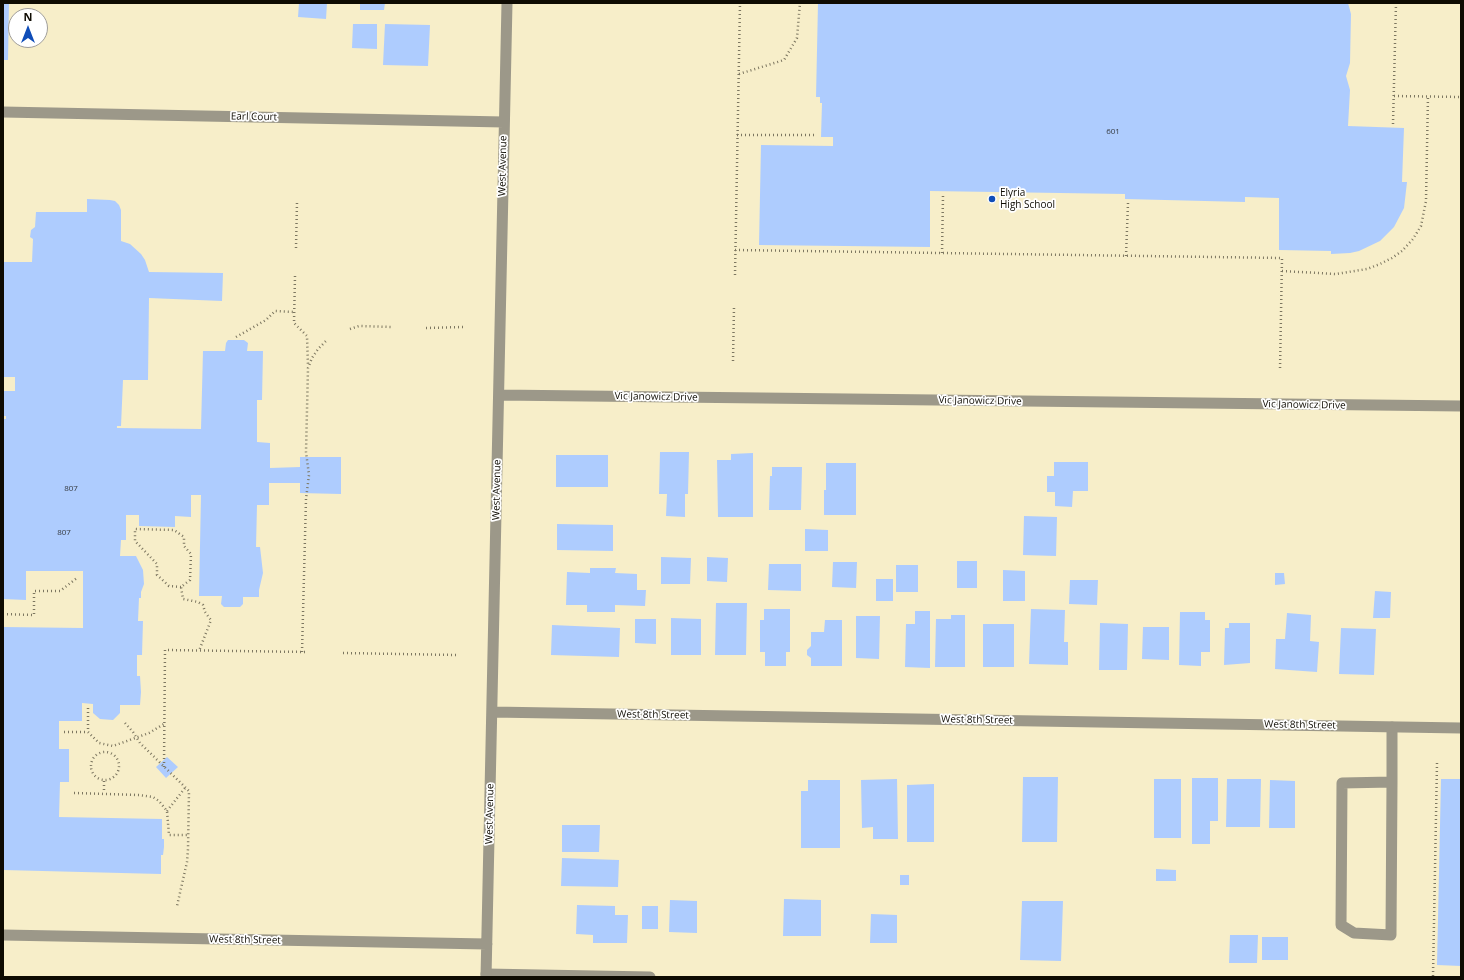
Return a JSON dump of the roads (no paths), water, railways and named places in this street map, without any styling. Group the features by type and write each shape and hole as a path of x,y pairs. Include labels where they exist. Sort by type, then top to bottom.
{"street":[{"name":"West Avenue","path":"486,976 507,3"},
{"name":"Earl Court","path":"3,112 504,122"},
{"name":"Vic Janowicz Drive","path":"499,395 1461,406"},
{"name":"West 8th Street","path":"492,712 1461,728"},
{"path":"1392,727 1392,782 1391,935 1354,933 1341,925 1342,783 1392,782"},
{"name":"West 8th Street","path":"3,935 487,944"},
{"path":"486,976 650,977"}],"place":[{"name":"Elyria High School","path":"992,199"}]}
